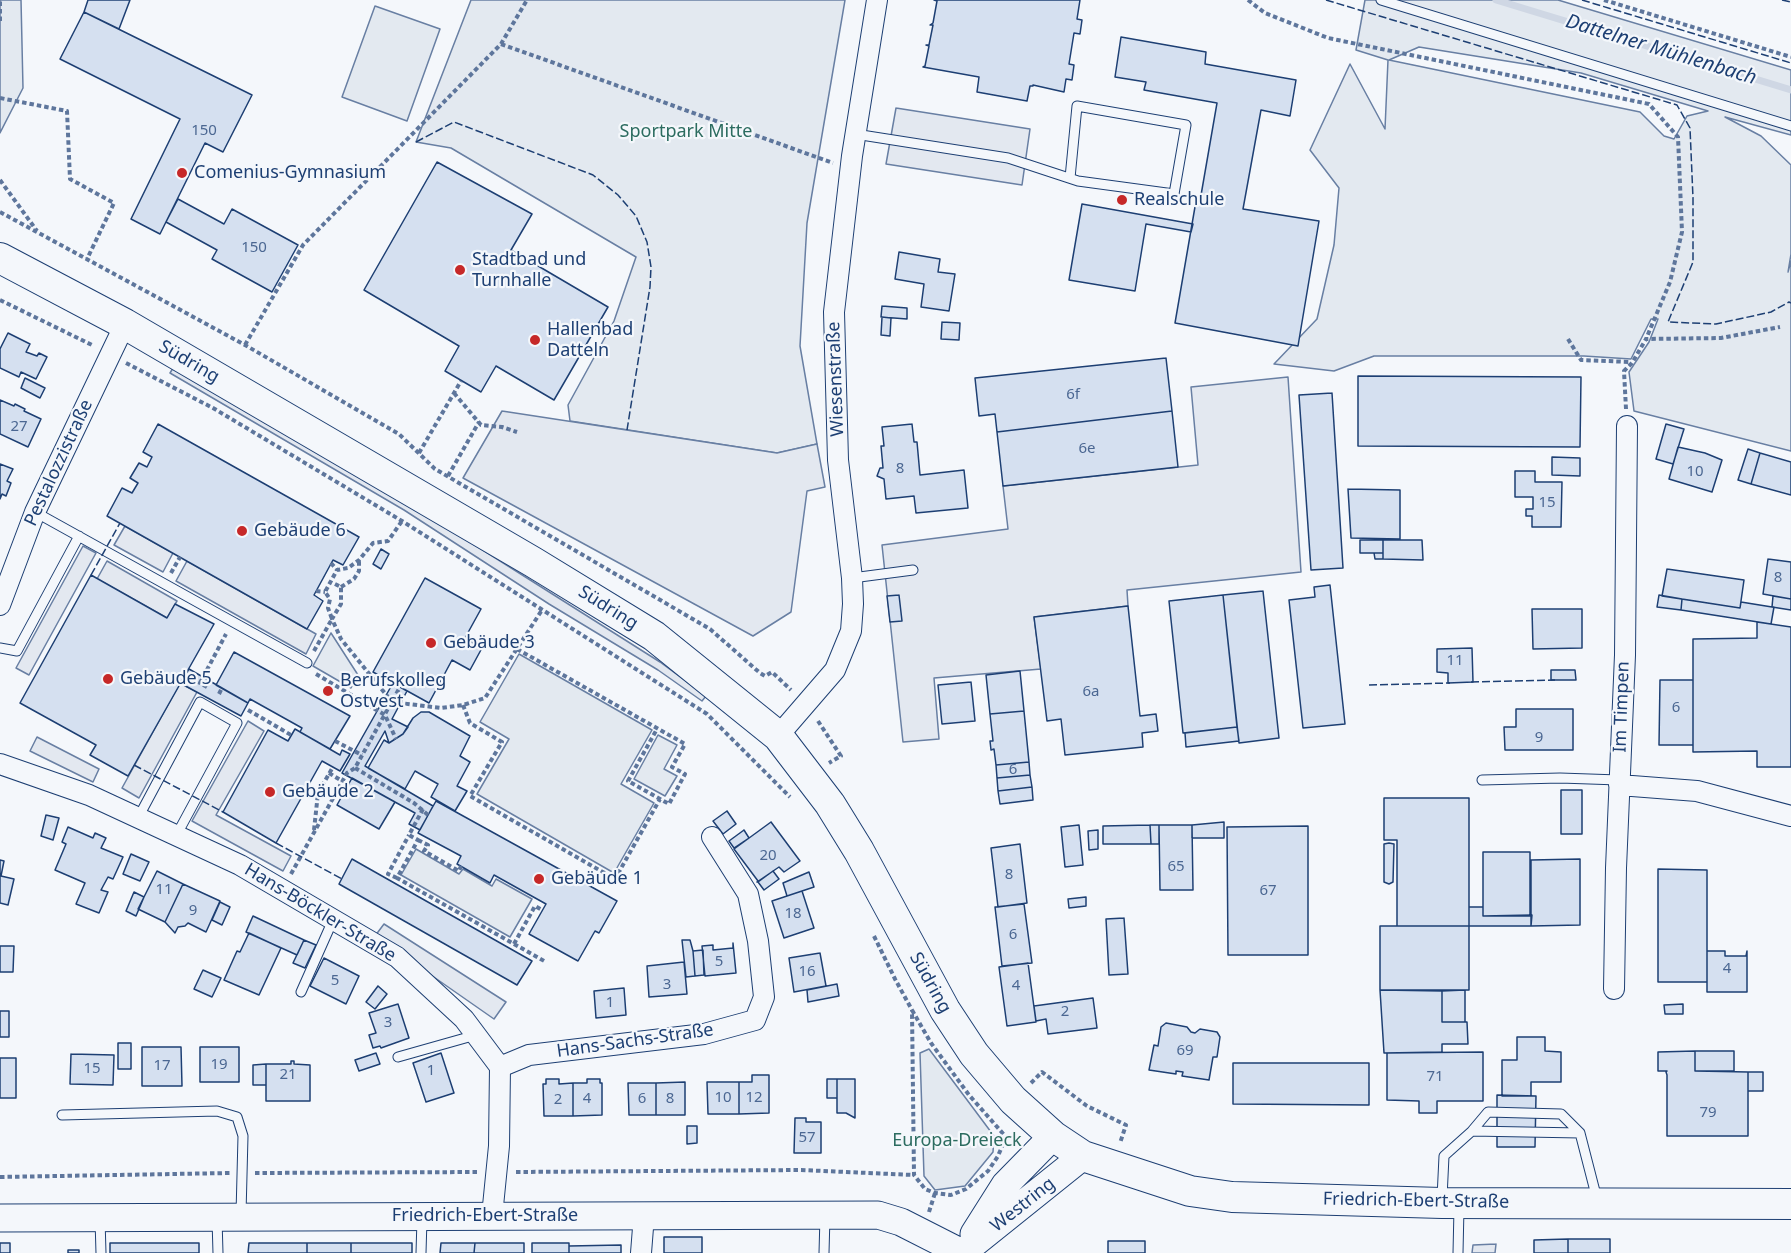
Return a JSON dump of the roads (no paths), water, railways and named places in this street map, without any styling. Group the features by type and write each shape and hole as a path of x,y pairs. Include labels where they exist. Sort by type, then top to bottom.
{"main road":[{"name":"Südring","path":"0,258 125,324 501,542 654,636 778,736 809,774 859,851 945,1010 974,1054 1013,1100 1053,1136"},
{"name":"Friedrich-Ebert-Straße","path":"1053,1136 1083,1156 1112,1167 1190,1191 1232,1197 1451,1203 1791,1204"}],"street":[{"name":"Wiesenstraße","path":"778,736 835,670 851,632 852,578 838,460 834,312 850,170 877,0"},
{"name":"Pestalozzistraße","path":"0,605 35,512 125,324"},
{"name":"Im Timpen","path":"1614,989 1619,782 1625,655 1627,426"},
{"name":"Hans-Böckler-Straße","path":"0,764 89,795 240,866 397,957 464,1019 500,1067"},
{"path":"1619,782 1697,791 1791,816"},
{"name":"Hans-Sachs-Straße","path":"500,1067 529,1055 704,1034 755,1020 764,997 758,941 748,894 712,837"},
{"path":"492,1216 500,1067"},
{"name":"Westring","path":"963,1253 1005,1185 1053,1136"},
{"name":"Westring","path":"963,1253 1083,1156"},
{"path":"641,1253 644,1215"},
{"name":"Friedrich-Ebert-Straße","path":"0,1218 878,1215 901,1222 963,1253"}],"lane":[{"path":"1381,0 1791,126"},
{"path":"855,134 1008,158 1070,178 1174,194 1186,125 1077,106 1070,178"},
{"path":"35,512 307,663"},
{"path":"0,648 17,651 79,536"},
{"path":"852,578 913,570"},
{"path":"138,818 200,702 237,723 176,836"},
{"path":"1482,780 1560,778 1619,782"},
{"path":"301,992 333,920"},
{"path":"398,1057 476,1035"},
{"path":"62,1115 217,1111 237,1117 243,1136 242,1173 218,1253"},
{"path":"1458,1253 1444,1156 1472,1131 1488,1112 1561,1114 1580,1133 1597,1202"},
{"path":"1472,1131 1580,1133"},
{"path":"824,1253 825,1215"},
{"path":"421,1253 422,1216"},
{"path":"100,1218 101,1253"}],"waterway":[{"name":"Dattelner Mühlenbach","path":"1496,0 1791,90"}],"place":[{"name":"Comenius-Gymnasium","path":"182,173"},
{"name":"Realschule","path":"1122,200"},
{"name":"Stadtbad und Turnhalle","path":"460,270"},
{"name":"Hallenbad Datteln","path":"535,340"},
{"name":"Gebäude 6","path":"242,531"},
{"name":"Gebäude 3","path":"431,643"},
{"name":"Gebäude 5","path":"108,679"},
{"name":"Berufskolleg Ostvest","path":"328,691"},
{"name":"Gebäude 2","path":"270,792"},
{"name":"Gebäude 1","path":"539,879"}],"park label":[{"name":"Sportpark Mitte","path":"686,132"},
{"name":"Europa-Dreieck","path":"957,1141"}]}
